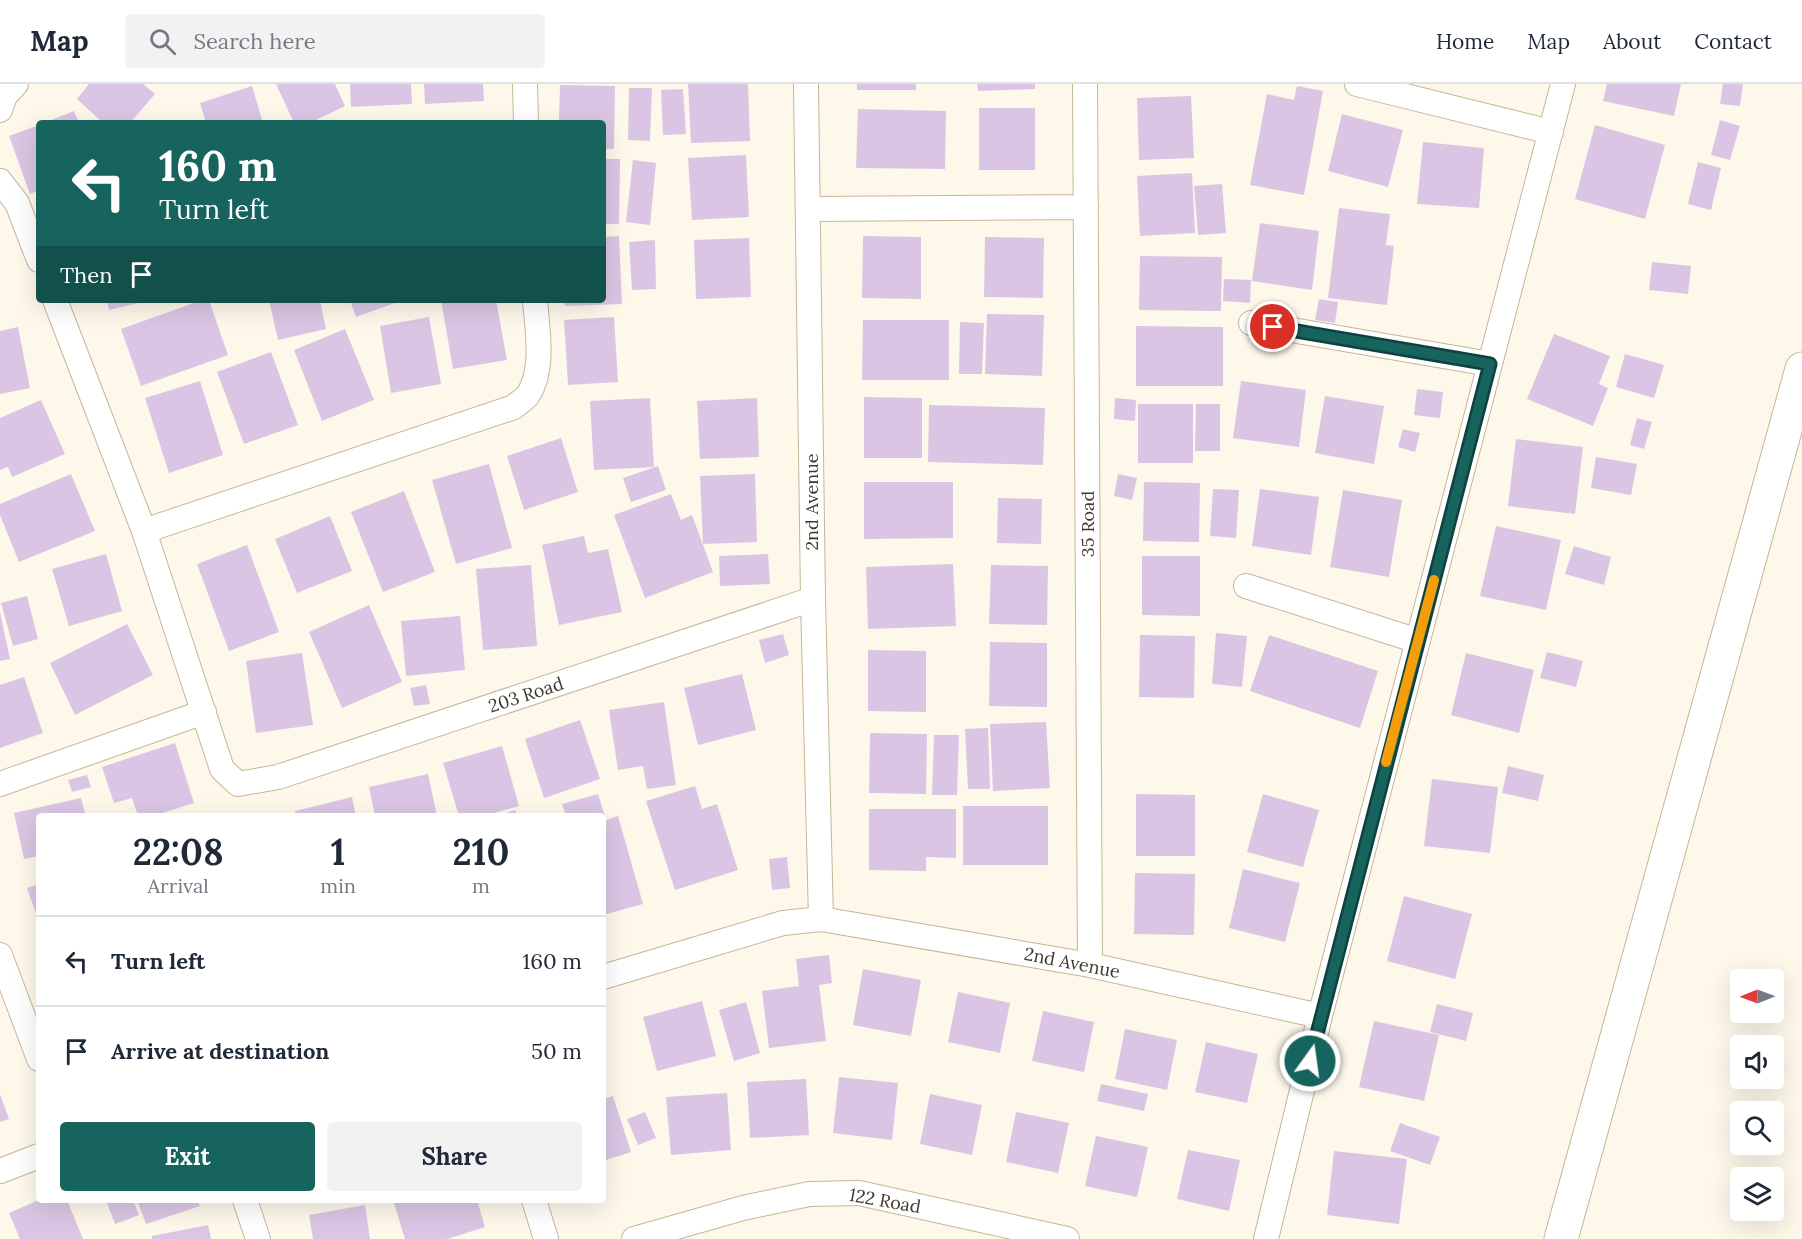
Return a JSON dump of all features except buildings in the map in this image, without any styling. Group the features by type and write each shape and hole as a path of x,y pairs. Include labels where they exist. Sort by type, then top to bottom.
{"main road":[{"path":"1561,1239 1802,369"}],"street":[{"path":"0,110 5,96 16,84"},
{"path":"525,84 526,120"},
{"name":"2nd Avenue","path":"806,84 813,600 821,919"},
{"name":"35 Road","path":"1085,84 1090,965"},
{"path":"1357,84 1551,132"},
{"path":"1266,1239 1320,1016 1563,84"},
{"path":"0,181 17,203 36,252"},
{"path":"809,209 1086,207"},
{"path":"0,784 204,712 144,531 56,303"},
{"path":"144,531 514,407 528,395 535,377 538,353 535,303"},
{"path":"1251,323 1490,364"},
{"path":"1246,586 1418,641"},
{"name":"203 Road","path":"204,712 222,769 238,784 278,777 813,600"},
{"name":"2nd Avenue","path":"606,975 783,923 821,919 1090,965 1320,1016"},
{"path":"0,955 36,1051"},
{"path":"0,1171 36,1157"},
{"name":"122 Road","path":"634,1239 742,1208 809,1194 859,1193 1067,1239"},
{"path":"246,1203 258,1239"},
{"path":"535,1203 546,1239"}],"slow traffic":[{"path":"1386,762 1434,580"}],"route":[{"path":"1273,327 1490,364 1310,1061"}]}
